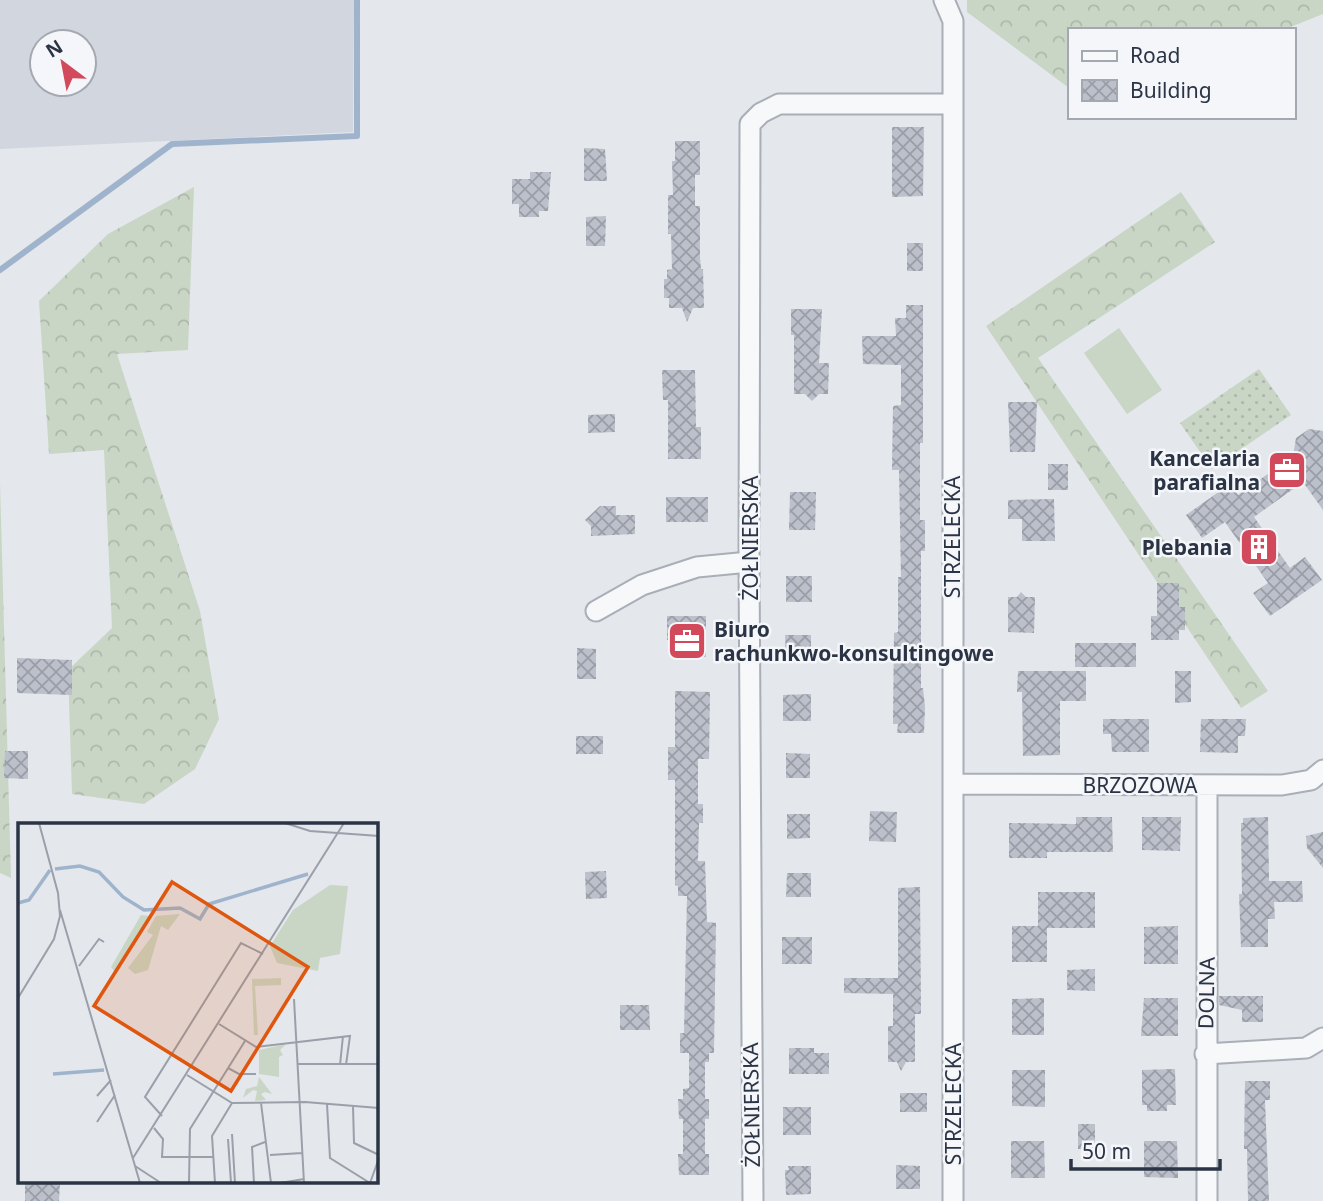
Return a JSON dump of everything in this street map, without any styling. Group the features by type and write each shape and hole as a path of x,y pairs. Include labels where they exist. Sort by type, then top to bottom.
{"street":[{"name":"STRZELECKA","path":"944,0 953,21 953,1201"},
{"name":"ŻOŁNIERSKA","path":"753,1201 749,562 750,124 761,113 779,104 951,104"},
{"path":"596,611 642,585 697,567 749,562"},
{"name":"BRZOZOWA","path":"953,784 1282,785 1311,780 1323,770"},
{"name":"DOLNA","path":"1207,785 1207,1201"},
{"path":"1205,1054 1306,1048 1323,1038"}],"shaded area":[{"path":"0,0 354,0 353,132 0,149"}],"green space":[{"path":"967,0 1323,0 1323,14 1288,28 1068,28 1068,87 967,12"},
{"path":"194,187 188,350 117,354 200,611 219,719 195,769 144,804 72,794 68,670 112,628 104,450 49,454 39,301 108,234"},
{"path":"1181,192 1215,242 1038,358 1268,691 1241,708 986,326"},
{"path":"1119,328 1162,390 1127,414 1084,353"},
{"path":"1259,369 1291,415 1212,469 1180,423"},
{"path":"0,482 11,878 0,873"}],"building":[{"path":"892,127 924,127 923,196 892,197"},
{"path":"675,141 700,141 700,175 695,175 695,206 700,206 704,308 693,308 687,322 682,308 669,308 669,298 664,298 664,279 667,279 667,270 672,269 671,234 668,234 668,195 673,195 672,161 675,161"},
{"path":"584,148 605,149 607,181 584,181"},
{"path":"530,172 551,172 548,211 539,211 539,217 519,217 519,204 512,204 512,179 530,179"},
{"path":"606,216 605,246 586,246 586,217"},
{"path":"907,243 923,243 923,271 907,271"},
{"path":"906,305 923,305 920,520 925,520 925,551 921,551 921,688 925,707 924,733 897,733 898,724 893,724 894,633 898,632 898,577 901,577 899,470 892,470 893,406 901,405 901,365 863,364 862,336 896,336 895,318 906,318"},
{"path":"791,309 822,309 819,363 829,363 828,394 819,394 812,401 805,394 794,394"},
{"path":"662,370 695,370 696,427 701,427 701,459 668,459 668,400 663,400"},
{"path":"1008,402 1037,402 1035,452 1010,452"},
{"path":"615,414 615,432 588,433 588,415"},
{"name":"Plebania","path":"1309,429 1323,431 1323,510 1303,482 1254,517 1290,568 1305,557 1322,580 1270,616 1253,593 1268,583 1225,522 1202,538 1186,515 1230,484 1238,495 1293,456 1296,438"},
{"path":"1048,464 1068,464 1068,490 1048,490"},
{"path":"790,492 816,492 815,530 789,530"},
{"path":"666,497 708,497 708,522 666,522"},
{"path":"1054,499 1055,541 1022,541 1022,519 1008,519 1008,500"},
{"path":"600,506 616,506 616,515 635,515 635,534 591,536 591,526 585,520"},
{"path":"786,576 812,576 812,602 786,602"},
{"path":"1157,583 1179,583 1179,607 1185,607 1185,630 1179,630 1179,640 1151,640 1151,616 1157,616"},
{"path":"1021,592 1026,597 1035,597 1034,633 1008,632 1008,597 1017,597"},
{"path":"667,616 706,616 706,657 682,658 682,640 667,640"},
{"path":"785,635 811,635 811,659 786,659"},
{"path":"1075,643 1136,643 1136,667 1075,667"},
{"path":"577,648 596,649 596,679 577,679"},
{"path":"17,658 72,660 72,695 17,693"},
{"path":"1018,671 1086,671 1086,701 1060,701 1060,755 1023,756 1022,692 1017,692"},
{"path":"1175,671 1191,671 1191,702 1175,703"},
{"path":"675,691 710,692 709,759 698,759 698,804 703,804 703,823 699,823 698,861 705,861 707,922 716,923 714,1053 709,1053 709,1062 705,1062 705,1099 709,1099 709,1119 705,1119 705,1154 709,1154 709,1175 679,1175 678,1154 683,1154 683,1119 679,1119 678,1099 683,1099 683,1089 689,1088 689,1053 680,1053 680,1033 684,1033 687,896 678,896 678,886 675,885 675,780 668,780 668,747 675,747"},
{"path":"811,694 811,721 783,721 783,695"},
{"path":"1103,719 1149,719 1149,752 1112,752 1111,734 1103,734"},
{"path":"1201,719 1246,719 1245,736 1238,736 1238,753 1200,752"},
{"path":"576,736 603,736 603,754 576,754"},
{"path":"5,751 28,751 28,779 4,778"},
{"path":"786,753 810,754 810,778 786,778"},
{"path":"870,811 897,812 896,842 869,841"},
{"path":"787,814 810,814 810,838 787,839"},
{"path":"1076,817 1112,817 1113,852 1047,852 1047,858 1009,858 1009,823 1076,824"},
{"path":"1142,817 1181,817 1180,851 1142,850"},
{"path":"1268,817 1269,881 1302,881 1303,902 1274,902 1275,919 1268,919 1268,947 1241,947 1241,823 1243,818"},
{"path":"1323,832 1323,868 1307,848 1306,836"},
{"path":"606,871 607,898 586,899 585,872"},
{"path":"787,873 811,873 811,897 786,897"},
{"path":"920,887 921,1014 915,1014 915,1062 906,1062 901,1071 897,1062 888,1062 888,1026 893,1026 893,994 844,993 844,978 898,978 898,888"},
{"path":"1038,892 1095,892 1095,928 1047,928 1047,962 1012,962 1012,926 1038,926"},
{"path":"1178,926 1178,964 1144,964 1144,927"},
{"path":"782,937 812,937 812,964 782,964"},
{"path":"1095,969 1095,991 1067,990 1067,970"},
{"path":"1219,996 1263,996 1263,1022 1242,1022 1242,1010 1219,1005"},
{"path":"1044,998 1044,1035 1012,1035 1012,999"},
{"path":"1144,998 1178,998 1178,1036 1141,1036"},
{"path":"620,1005 649,1005 650,1030 620,1030"},
{"path":"789,1048 814,1048 814,1053 829,1053 829,1074 789,1074"},
{"path":"1175,1069 1176,1105 1167,1105 1167,1111 1147,1111 1147,1105 1142,1105 1142,1070"},
{"path":"1012,1070 1045,1070 1045,1107 1012,1106"},
{"path":"1245,1081 1270,1081 1270,1100 1265,1100 1269,1201 1248,1201 1247,1149 1244,1149"},
{"path":"900,1093 927,1093 927,1112 900,1112"},
{"path":"783,1107 811,1107 811,1135 783,1135"},
{"path":"1078,1124 1095,1124 1095,1149 1078,1149"},
{"path":"1011,1141 1044,1141 1045,1178 1011,1178"},
{"path":"1144,1141 1177,1141 1178,1178 1144,1177"},
{"path":"896,1165 920,1166 920,1189 896,1189"},
{"path":"788,1166 811,1166 811,1194 786,1195 785,1170 789,1170"},
{"path":"25,1184 60,1184 59,1201 25,1201"}],"waterway":[{"path":"0,270 172,144 357,136 357,0"}],"place":[{"name":"Kancelaria parafialna","path":"1287,470"},
{"name":"Plebania","path":"1259,547"},
{"name":"Biuro rachunkwo-konsultingowe","path":"687,641"}]}
